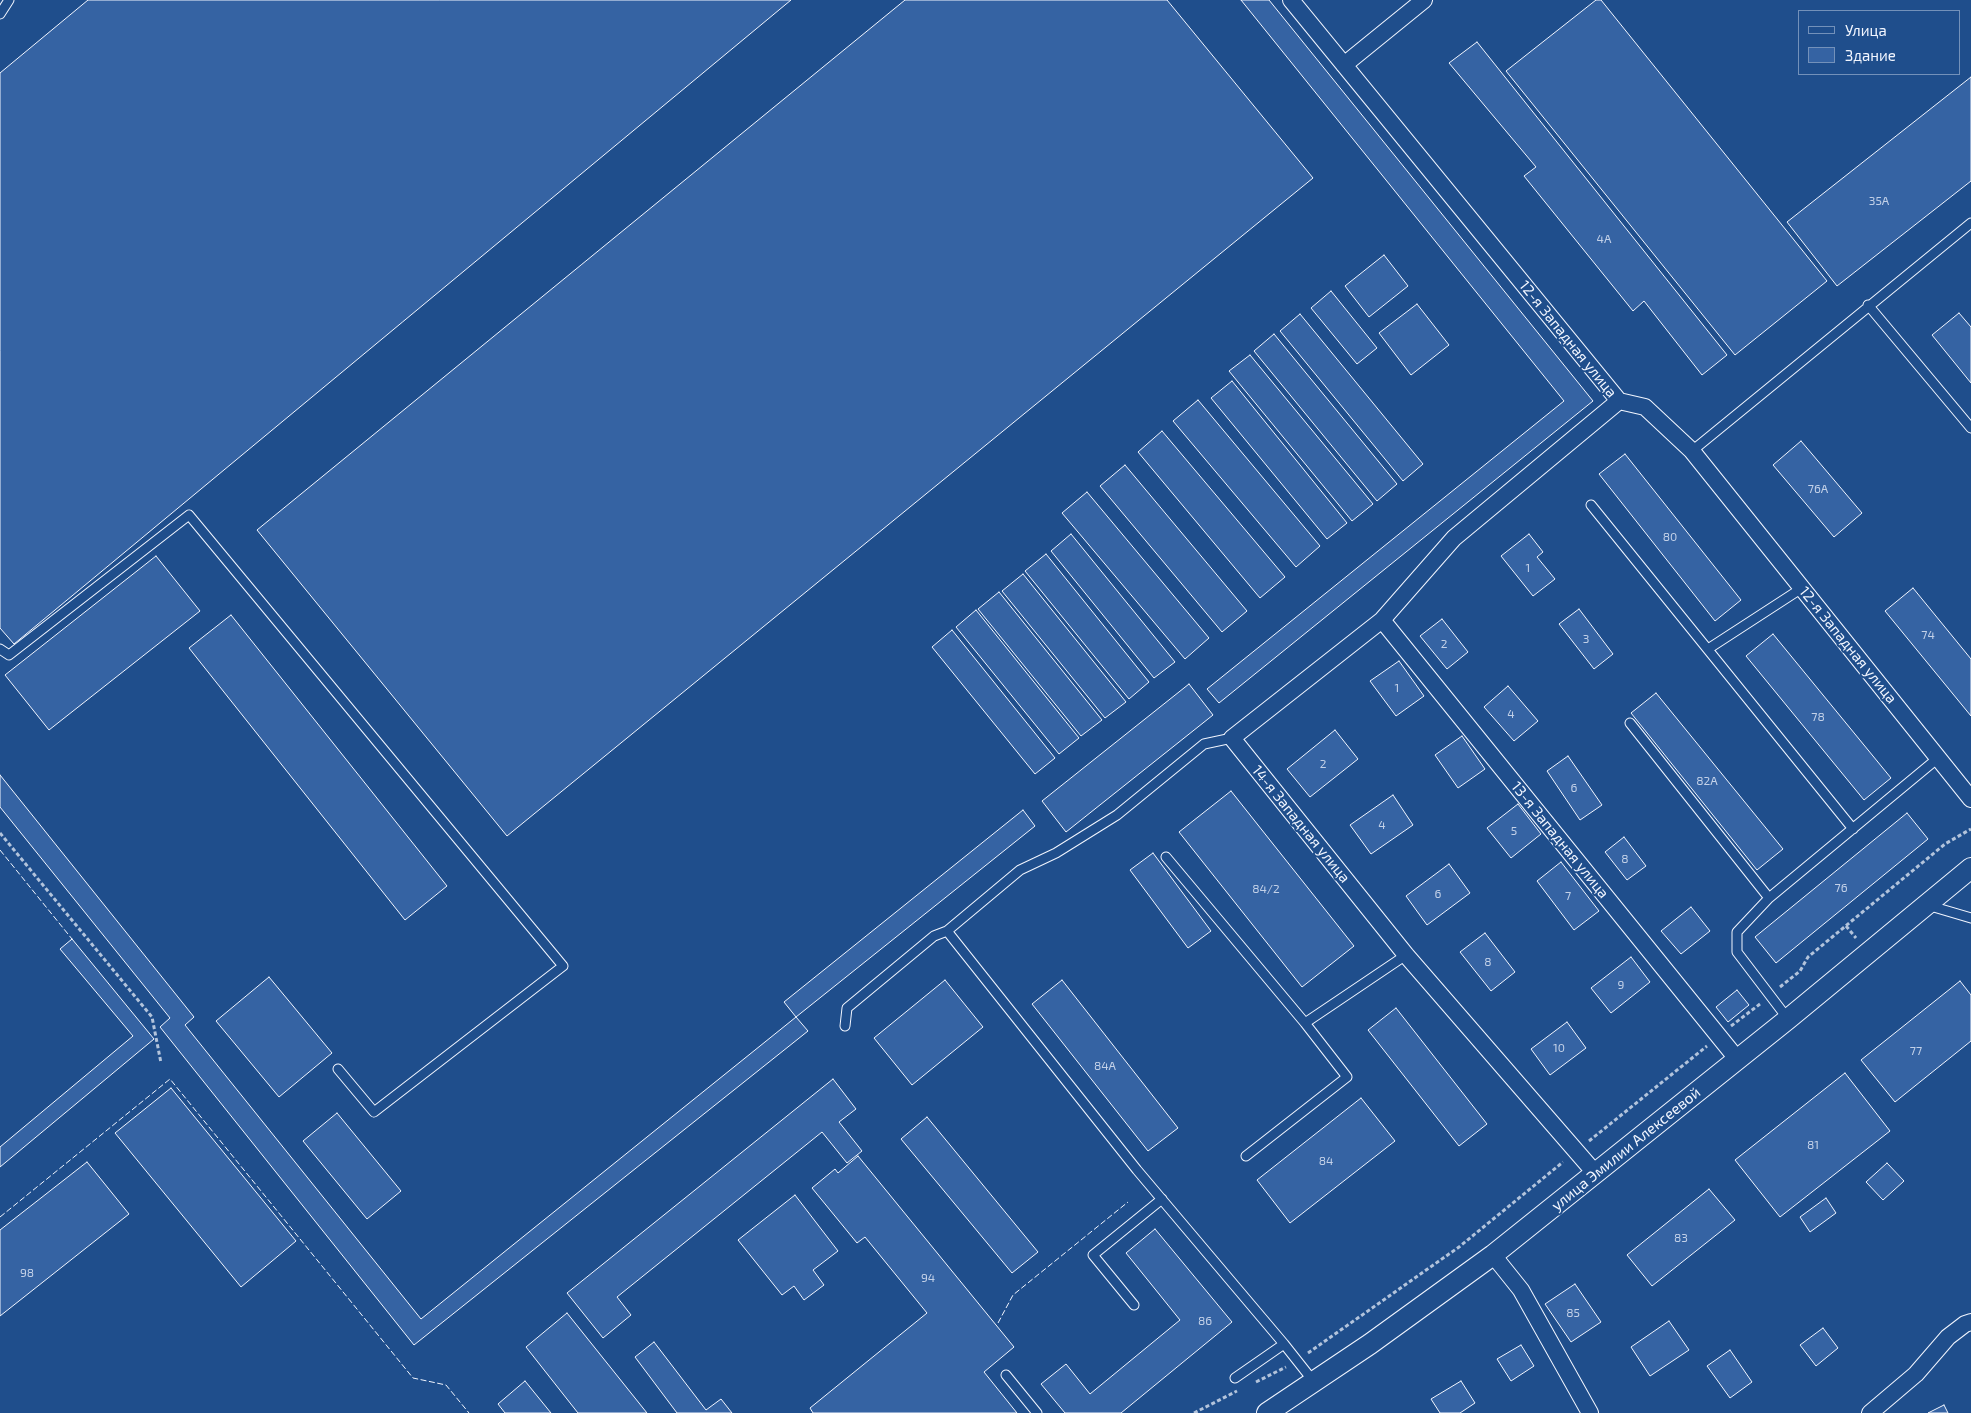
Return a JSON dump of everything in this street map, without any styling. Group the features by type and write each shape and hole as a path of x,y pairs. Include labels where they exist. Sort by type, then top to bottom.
{"street":[{"name":"12-я Западная улица","path":"1292,0 1619,401 1645,407 1692,451 1971,799"},
{"path":"1344,65 1424,0"},
{"path":"1232,738 1382,620 1454,538 1619,401"},
{"name":"13-я Западная улица","path":"1382,620 1738,1060"},
{"name":"14-я Западная улица","path":"1232,738 1406,955 1596,1174"},
{"name":"улица Эмилии Алексеевой","path":"1268,1413 1314,1383 1493,1255 1738,1060 1971,868"},
{"path":"1493,1255 1521,1290 1590,1413"},
{"path":"1870,1413 1916,1374 1948,1337 1965,1324 1971,1322"}],"lane":[{"path":"0,14 9,0"},
{"path":"1692,451 1868,305 1971,223"},
{"path":"1868,305 1971,428"},
{"path":"1591,505 1853,829"},
{"path":"0,648 8,655 189,515 563,966 374,1112 338,1069"},
{"path":"1708,649 1802,588"},
{"path":"1630,723 1769,898"},
{"path":"845,1026 847,1008 934,936 947,931 1020,870 1056,853 1117,815 1204,744 1232,738"},
{"path":"1788,1019 1737,952 1737,932 1769,898 1938,758"},
{"path":"1166,857 1305,1023 1347,1077 1246,1156"},
{"path":"1926,905 1971,918"},
{"path":"947,931 1162,1199 1284,1344 1314,1383"},
{"path":"1305,1023 1406,955"},
{"path":"1134,1305 1093,1255 1162,1199"},
{"path":"1236,1378 1284,1344"},
{"path":"1006,1375 1037,1413"}],"path":[{"path":"1254,1382 1297,1361 1459,1247 1800,971 1808,956 1945,844 1971,829"},
{"path":"0,833 152,1018 161,1063"},
{"path":"1846,926 1856,938"},
{"path":"1194,1413 1246,1387"}],"building":[{"path":"88,0 791,0 14,644 0,628 0,73"},
{"path":"905,0 1167,0 1313,178 507,836 257,530"},
{"path":"1241,0 1269,0 1593,401 1219,703 1207,689 1564,401"},
{"path":"1596,0 1601,0 1827,281 1735,355 1506,71"},
{"path":"1477,42 1727,355 1702,375 1644,301 1633,311 1524,176 1536,167 1449,63"},
{"path":"1971,77 1971,181 1837,286 1787,222"},
{"path":"1384,255 1408,286 1369,317 1345,286"},
{"path":"1331,291 1377,348 1357,364 1311,308"},
{"path":"1417,304 1449,345 1411,375 1379,333"},
{"path":"1959,313 1971,327 1971,383 1932,335"},
{"path":"1300,314 1423,464 1403,481 1280,331"},
{"path":"1274,334 1397,484 1377,501 1254,351"},
{"path":"1250,355 1373,504 1352,521 1229,371"},
{"path":"1232,381 1347,523 1327,539 1211,398"},
{"path":"1198,400 1320,546 1296,567 1173,421"},
{"path":"1162,431 1285,577 1260,598 1138,452"},
{"path":"1801,441 1862,513 1834,537 1773,465"},
{"path":"1625,454 1741,600 1715,621 1599,474"},
{"path":"1125,465 1247,611 1222,632 1100,486"},
{"path":"1087,492 1209,638 1185,659 1062,513"},
{"path":"1071,534 1175,662 1154,678 1051,551"},
{"path":"1529,534 1543,552 1537,557 1555,579 1533,596 1501,556"},
{"path":"1046,554 1149,682 1129,699 1025,571"},
{"path":"156,556 200,611 49,730 5,675"},
{"path":"1023,574 1126,702 1105,718 1002,591"},
{"path":"1913,588 1971,659 1971,716 1885,611"},
{"path":"999,592 1102,720 1081,736 978,609"},
{"path":"1579,609 1613,654 1594,669 1559,624"},
{"path":"976,610 1079,738 1059,754 956,627"},
{"path":"231,615 447,886 405,920 189,648"},
{"path":"1442,619 1468,652 1447,669 1420,636"},
{"path":"952,630 1055,758 1035,774 932,647"},
{"path":"1773,634 1891,778 1864,800 1746,656"},
{"path":"1399,661 1424,696 1396,716 1370,681"},
{"path":"1189,684 1213,715 1066,832 1042,801"},
{"path":"1508,686 1538,721 1514,741 1484,707"},
{"path":"1656,693 1783,849 1757,870 1631,713"},
{"path":"1335,730 1358,759 1310,797 1287,769"},
{"path":"1462,736 1485,769 1458,788 1435,755"},
{"path":"1568,756 1602,805 1580,820 1547,771"},
{"path":"0,775 194,1017 185,1025 421,1319 796,1017 808,1031 414,1345 160,1027 170,1018 0,807"},
{"path":"1231,791 1354,946 1302,987 1179,832"},
{"path":"1393,795 1413,825 1371,854 1350,825"},
{"path":"1518,804 1541,834 1511,858 1487,828"},
{"path":"1023,810 1035,826 796,1017 784,1002"},
{"path":"1907,813 1928,839 1776,963 1755,937"},
{"path":"1624,837 1646,866 1627,880 1605,852"},
{"path":"1153,853 1211,931 1188,948 1130,870"},
{"path":"1561,862 1599,911 1574,930 1537,881"},
{"path":"1449,864 1470,893 1427,925 1406,896"},
{"path":"1691,907 1710,931 1681,954 1661,931"},
{"path":"1485,933 1515,972 1491,991 1460,952"},
{"path":"72,939 154,1039 0,1167 0,1147 133,1036 60,949"},
{"path":"1631,957 1650,982 1611,1013 1591,988"},
{"path":"269,977 332,1053 279,1097 216,1021"},
{"path":"945,980 983,1027 912,1085 874,1038"},
{"path":"1062,980 1178,1128 1148,1151 1032,1004"},
{"path":"1960,981 1971,995 1971,1041 1895,1102 1861,1060"},
{"path":"1737,990 1749,1005 1728,1022 1716,1007"},
{"path":"1396,1008 1487,1124 1459,1146 1368,1030"},
{"path":"1567,1022 1586,1048 1550,1075 1531,1049"},
{"path":"1845,1073 1890,1131 1780,1217 1735,1160"},
{"path":"833,1079 856,1109 839,1122 862,1151 847,1163 822,1132 617,1297 631,1315 603,1338 567,1293"},
{"path":"171,1088 296,1241 241,1287 115,1133"},
{"path":"1361,1098 1395,1141 1290,1223 1257,1180"},
{"path":"337,1113 401,1191 367,1219 303,1141"},
{"path":"927,1117 1038,1252 1012,1273 901,1139"},
{"path":"858,1156 1014,1347 984,1372 1017,1413 813,1413 810,1408 927,1313 865,1237 857,1243 812,1188 835,1169 838,1173"},
{"path":"87,1162 129,1214 0,1316 0,1230"},
{"path":"1887,1163 1904,1181 1883,1200 1866,1182"},
{"path":"1709,1189 1735,1220 1652,1286 1627,1255"},
{"path":"795,1195 838,1251 813,1270 824,1285 804,1300 794,1286 782,1295 738,1240"},
{"path":"1826,1198 1836,1213 1810,1232 1800,1217"},
{"path":"1155,1229 1232,1322 1121,1413 1065,1413 1041,1384 1066,1364 1090,1394 1180,1320 1126,1253"},
{"path":"1575,1284 1601,1322 1571,1342 1545,1304"},
{"path":"567,1313 647,1413 578,1413 526,1347"},
{"path":"1669,1321 1689,1350 1650,1376 1631,1347"},
{"path":"1823,1328 1838,1348 1816,1366 1800,1345"},
{"path":"654,1342 706,1410 721,1399 732,1413 677,1413 635,1357"},
{"path":"1521,1345 1534,1366 1511,1381 1497,1359"},
{"path":"1730,1350 1752,1382 1730,1398 1707,1366"},
{"path":"525,1381 551,1413 505,1413 498,1404"},
{"path":"1461,1381 1475,1403 1460,1413 1440,1413 1431,1399"},
{"path":"1944,1405 1948,1413 1928,1413"}],"fence":[{"path":"0,850 72,939 70,941"},
{"path":"0,1217 170,1079 413,1378 446,1385 469,1413"},
{"path":"998,1323 1013,1295 1128,1202"}]}
